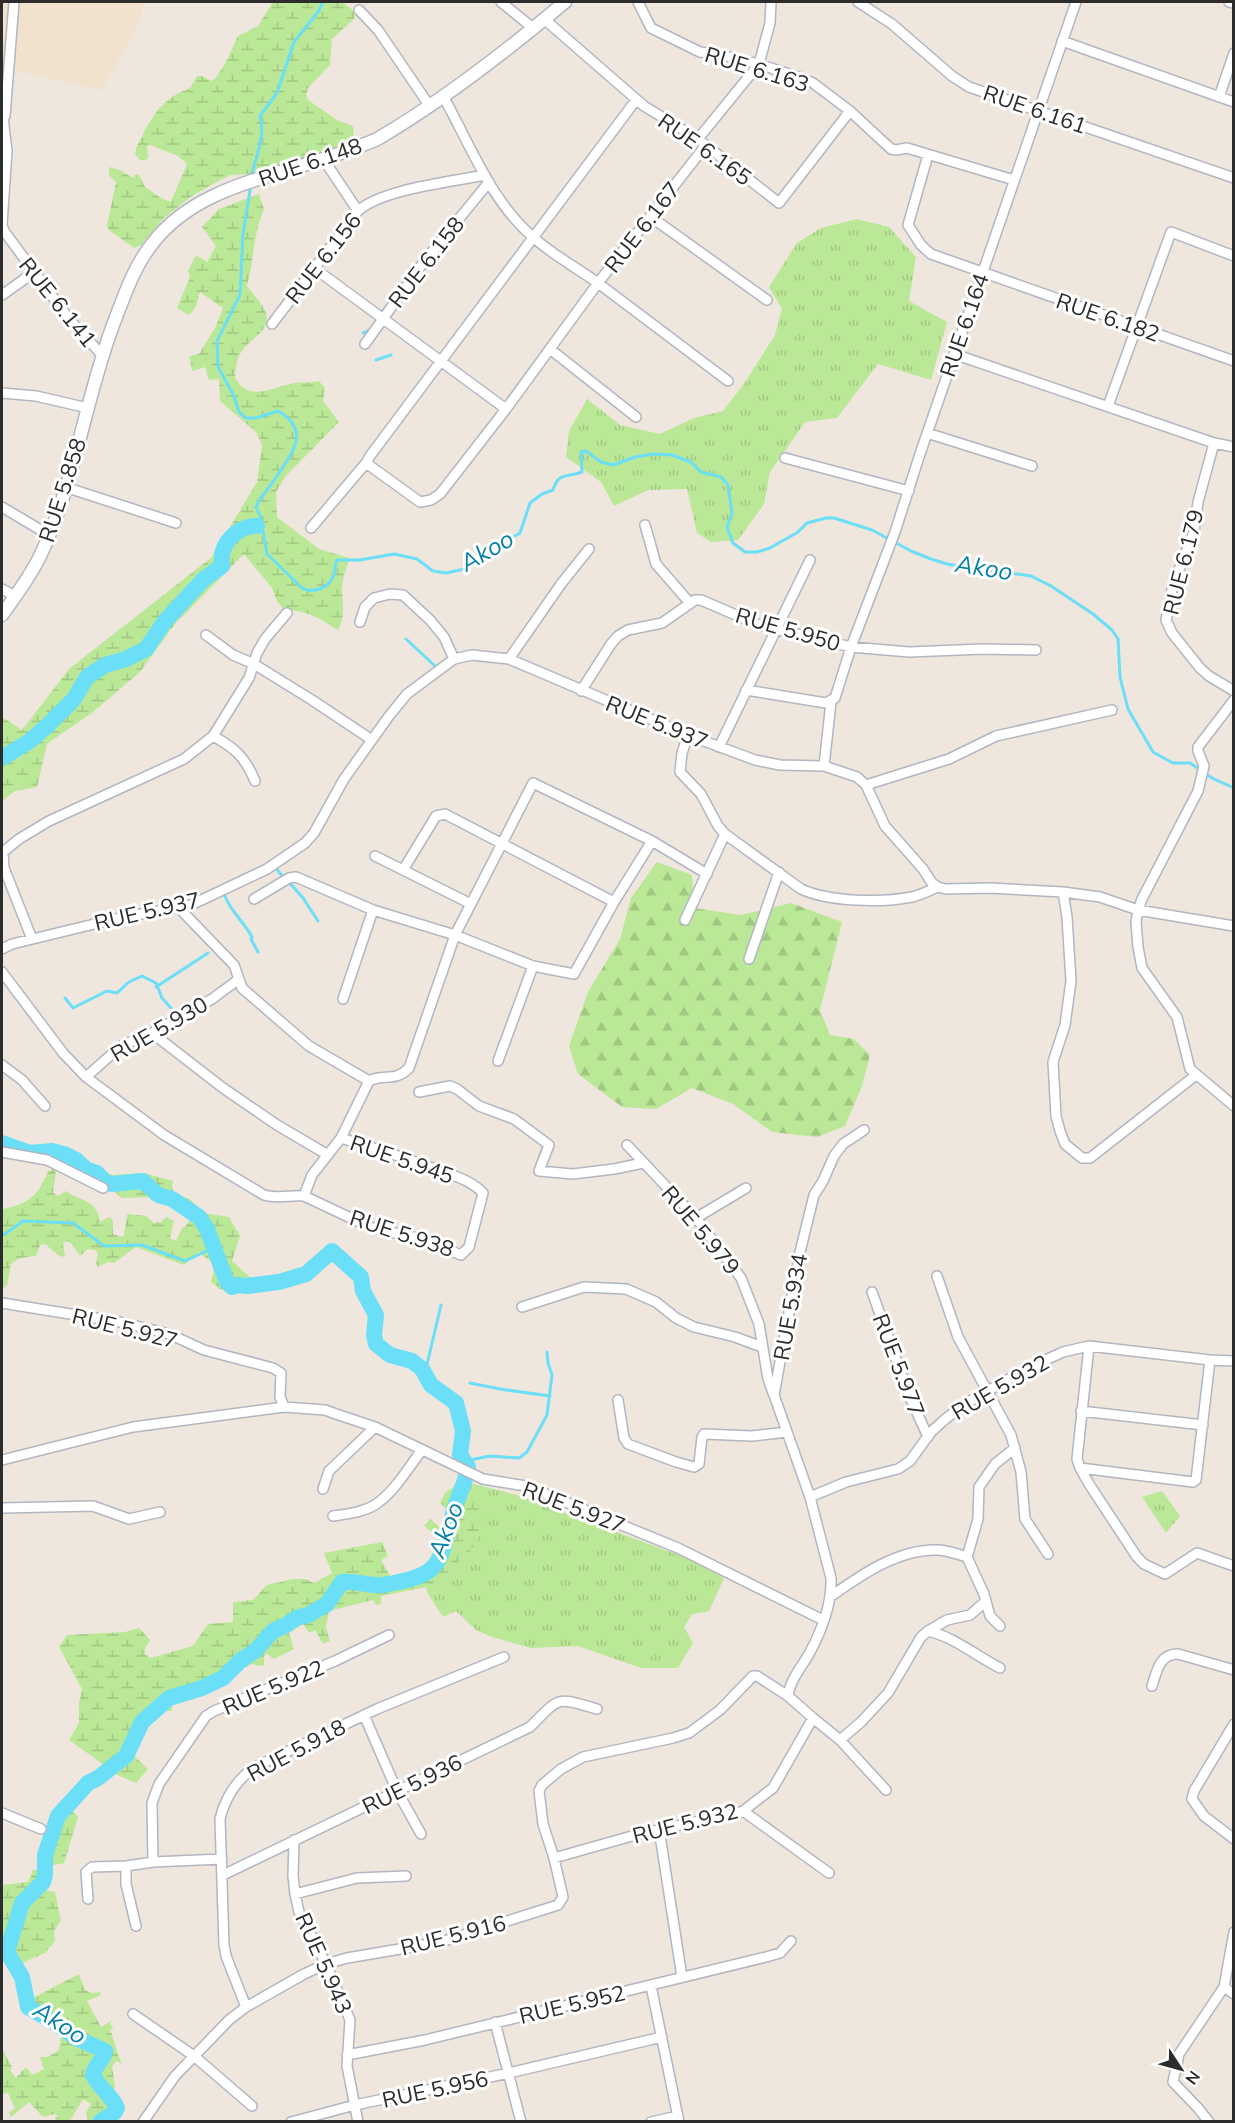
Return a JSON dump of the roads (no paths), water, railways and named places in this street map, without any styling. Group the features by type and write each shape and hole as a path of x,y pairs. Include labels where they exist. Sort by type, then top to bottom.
{"street":[{"path":"4,121 14,2"},
{"path":"501,2 533,28"},
{"name":"RUE 6.148","path":"102,355 126,290 141,258 169,225 188,210 221,192 324,160 378,138 443,96 565,2"},
{"name":"RUE 6.163","path":"638,2 651,28 700,52 759,64 804,79 850,111 891,148 896,150 907,148 1014,180"},
{"path":"759,64 770,23 771,2"},
{"name":"RUE 6.161","path":"858,2 892,24 960,82 969,87 1233,178"},
{"name":"RUE 6.164","path":"824,766 831,702 835,698 851,647 895,532 1076,2"},
{"path":"359,10 378,30 429,105"},
{"name":"RUE 6.165","path":"544,19 636,100 702,142 779,203 850,111"},
{"path":"1062,41 1233,102"},
{"path":"1219,97 1233,53"},
{"name":"RUE 6.167","path":"443,96 487,178 513,216 533,238 598,283 651,217 759,64"},
{"path":"311,528 366,463 636,100"},
{"name":"RUE 6.141","path":"2,109 7,159 2,225 6,237 69,319 102,355"},
{"name":"RUE 6.182","path":"928,155 908,228 921,246 931,254 1233,361"},
{"path":"324,160 358,211"},
{"name":"RUE 6.156","path":"272,324 364,205 389,194 487,178"},
{"name":"RUE 6.158","path":"365,344 487,178"},
{"path":"651,217 767,300"},
{"path":"1108,406 1171,232 1233,256"},
{"path":"314,268 506,409"},
{"path":"2,295 33,273"},
{"path":"366,463 420,502 431,500 440,494 506,409 598,283 728,381"},
{"path":"550,349 636,417"},
{"path":"954,354 1233,447"},
{"name":"RUE 5.858","path":"2,615 28,579 50,535 102,355"},
{"path":"2,393 36,396 88,408"},
{"path":"927,433 1032,466"},
{"name":"RUE 6.179","path":"1214,442 1198,502 1194,532 1173,585 1166,620 1172,633 1200,668 1233,691"},
{"path":"785,458 909,491"},
{"path":"65,487 176,523"},
{"path":"2,507 50,535"},
{"path":"581,691 618,636 628,630 662,623 689,602 656,564 645,525"},
{"path":"509,659 561,584 589,549"},
{"path":"719,747 810,560"},
{"path":"2,589 15,596"},
{"path":"360,622 365,607 374,598 390,594 403,595 430,620 444,637 454,660"},
{"name":"RUE 5.950","path":"689,602 701,600 759,625 851,647 909,652 983,649 1036,650"},
{"path":"32,939 3,869 3,852 19,839 49,821 184,759 213,735 245,685 265,639 287,613"},
{"path":"206,635 233,655 254,664 372,740"},
{"name":"RUE 5.937","path":"2,949 12,944 119,918 179,908 201,901 267,869 305,843 314,833 344,779 407,694 454,660 472,655 509,659 688,735 769,764 824,766 857,777 866,785"},
{"path":"746,690 831,702"},
{"path":"1233,700 1198,747 1204,766 1198,791 1142,899 1136,922 1137,947 1142,968 1177,1017 1190,1069 1233,1106"},
{"path":"1112,710 996,736 949,759 866,785 885,826 923,869 932,883 938,887 1063,892 1100,897 1138,910 1233,926"},
{"path":"213,735 242,756 255,781"},
{"path":"688,735 682,753 680,772 701,794 718,826 725,834 808,892 839,898 872,900 912,897 938,887"},
{"path":"179,908 234,966 242,988 309,1046 369,1081 376,1077 394,1078 409,1068 455,935 532,783 652,841 707,874"},
{"path":"403,870 436,816 444,814 614,902"},
{"path":"685,920 725,834"},
{"path":"254,899 289,878 296,877 373,910 455,935 533,966 574,974 614,902 652,841"},
{"path":"375,856 471,904"},
{"path":"749,959 779,872"},
{"path":"1063,892 1071,981 1065,1026 1053,1062 1056,1116 1065,1144 1076,1155 1090,1158 1196,1075"},
{"path":"343,999 373,910"},
{"path":"498,1061 533,966"},
{"name":"RUE 5.930","path":"2,972 63,1053 86,1077 121,1046 152,1033 212,999 239,979"},
{"path":"152,1033 232,1094 277,1125 328,1155"},
{"path":"2,1065 22,1080 45,1107"},
{"path":"86,1077 164,1135 264,1195 275,1198 289,1195 304,1196 312,1175 341,1138"},
{"name":"RUE 5.945","path":"369,1081 341,1138 409,1159 477,1186"},
{"path":"419,1092 450,1086 480,1106 514,1119 549,1145 539,1171 573,1174 644,1163"},
{"name":"RUE 5.934","path":"810,1497 774,1395 802,1243 814,1195 834,1156 843,1144 864,1130"},
{"name":"RUE 5.979","path":"627,1145 696,1218 741,1278 759,1324 768,1379 774,1395"},
{"path":"2,1152 47,1160 103,1188"},
{"name":"RUE 5.938","path":"304,1196 372,1228 422,1239 461,1255 469,1247 483,1193 477,1186"},
{"path":"696,1218 746,1188"},
{"path":"937,1276 958,1337 1005,1421 1015,1448 1023,1483 1025,1519 1048,1554"},
{"path":"522,1307 584,1287 626,1289 656,1302 676,1318 694,1327 735,1336 762,1347"},
{"name":"RUE 5.977","path":"872,1292 909,1395 928,1437"},
{"name":"RUE 5.927","path":"2,1303 120,1322 169,1334 223,1356 273,1368 281,1373 280,1397 284,1407"},
{"path":"1089,1346 1077,1459 1080,1468 1137,1557 1144,1564 1165,1574 1197,1553 1233,1566"},
{"name":"RUE 5.932","path":"810,1497 846,1482 898,1469 910,1461 949,1415 1030,1367 1063,1352 1089,1346 1233,1361"},
{"path":"1080,1468 1193,1482 1198,1477 1210,1360"},
{"path":"618,1400 624,1438 628,1444 694,1467 699,1464 704,1434 752,1436 787,1432"},
{"name":"RUE 5.927","path":"2,1460 132,1428 284,1407 325,1410 375,1427 483,1479 526,1486 609,1520 715,1566 823,1620"},
{"path":"1082,1411 1203,1425"},
{"path":"323,1489 328,1471 375,1427"},
{"path":"1000,1626 990,1616 967,1557 977,1526 979,1487 995,1464 1015,1448"},
{"path":"333,1516 352,1513 377,1504 388,1494 422,1450"},
{"path":"810,1497 831,1578 830,1597 809,1655 790,1683 788,1696 840,1740 886,1790"},
{"path":"2,1508 93,1506 129,1519 160,1512"},
{"path":"830,1597 877,1566 916,1552 943,1550 967,1557"},
{"path":"840,1740 861,1722 888,1692 921,1636 947,1620 970,1615 986,1601"},
{"path":"928,1630 945,1635 1000,1668"},
{"name":"RUE 5.922","path":"153,1862 155,1794 159,1784 206,1716 335,1661 389,1635"},
{"path":"1152,1686 1158,1665 1164,1657 1170,1654 1178,1654 1233,1670"},
{"name":"RUE 5.918","path":"246,2007 226,1956 224,1944 220,1819 223,1806 244,1774 364,1715 504,1657"},
{"name":"RUE 5.916","path":"143,2121 158,2098 229,2020 246,2007 304,1974 347,1958 441,1942 558,1905 563,1897 543,1824 539,1791 542,1785 561,1769 583,1757 673,1738 697,1728 720,1710 753,1676 757,1676 788,1696"},
{"name":"RUE 5.936","path":"223,1875 530,1727 556,1701 563,1699 597,1709"},
{"path":"364,1715 397,1791 421,1834"},
{"name":"RUE 5.932","path":"554,1858 659,1829 742,1811 773,1788 813,1718"},
{"path":"1233,1724 1194,1791 1192,1799 1204,1816 1233,1839"},
{"path":"742,1811 829,1873"},
{"path":"2,1813 41,1829"},
{"path":"659,1829 682,1977"},
{"name":"RUE 5.943","path":"294,1840 295,1894 299,1912 326,1964 350,2020 347,2055 358,2121"},
{"path":"88,1899 86,1872 92,1867 222,1858"},
{"path":"126,1866 126,1884 136,1926"},
{"path":"295,1894 357,1878 406,1876"},
{"path":"1209,2121 1173,2082 1182,2049 1224,1987 1233,1932"},
{"name":"RUE 5.952","path":"347,2055 403,2045 766,1957 780,1953 791,1941"},
{"path":"651,1986 679,2119 651,2121"},
{"path":"1224,1987 1233,1994"},
{"path":"134,2014 194,2056 252,2106"},
{"path":"495,2022 521,2121"},
{"name":"RUE 5.956","path":"291,2121 662,2037"}],"waterway":[{"path":"251,178 261,140 260,116 277,93 294,42 318,12 323,2"},
{"name":"Akoo","path":"251,184 243,234 240,295 217,341 218,367 233,394 239,412 246,418 256,418 278,411 293,424 296,432 294,447 256,507 261,518 257,526 263,531 267,554 302,588 316,590 329,583 335,572 337,560 360,560 394,554 417,559 433,571 446,573 470,567 501,538 520,533 530,503 542,494 553,490 558,480 564,476 582,472 581,452 586,451 601,462 613,465 635,457 653,454 672,455 691,462 701,472 721,477 728,485 732,513 727,527 733,543 745,552 757,552 770,548 798,532 807,523 834,518 872,530 931,559 947,564 1031,576 1051,586 1093,614 1112,630 1118,639 1120,677 1128,709 1153,752 1173,763 1190,763 1212,778 1234,788"},
{"path":"363,333 372,329"},
{"path":"376,360 391,355"},
{"name":"Akoo","path":"2,758 30,741 48,725 74,699 87,677 105,665 126,659 146,649 165,621 204,579 222,566 222,553 228,541 241,530 257,526"},
{"path":"406,639 435,666"},
{"path":"275,867 284,878"},
{"path":"289,882 318,921"},
{"path":"224,894 252,937 258,952"},
{"path":"156,987 208,953"},
{"path":"65,998 73,1008 107,991 117,993 129,982 142,976 156,983 162,998 171,1008"},
{"name":"Akoo","path":"2,1143 30,1153 52,1151 64,1154 76,1160 87,1170 97,1173 105,1182 112,1184 143,1181 158,1195 172,1199 199,1217 207,1229 227,1282 232,1287 279,1282 306,1274 332,1251 361,1277 363,1291 376,1315 374,1335 376,1344 390,1355 412,1361 422,1369 431,1385 456,1403 463,1431 460,1455 468,1467 441,1555 428,1571 418,1577 383,1585 342,1582 327,1604 273,1631 255,1651 241,1660 223,1678 202,1688 169,1698 142,1722 126,1756 88,1783 58,1816 45,1855 43,1882 22,1903 7,1952 22,1977 28,2007 76,2038 105,2051 93,2075 117,2108 115,2112 100,2122"},
{"path":"2,1236 23,1221 73,1223 104,1246 142,1245 185,1261 213,1248"},
{"path":"425,1373 441,1305"},
{"path":"465,1461 490,1456 519,1458 527,1452 547,1415 552,1375 547,1352"},
{"path":"470,1383 550,1396"}]}
